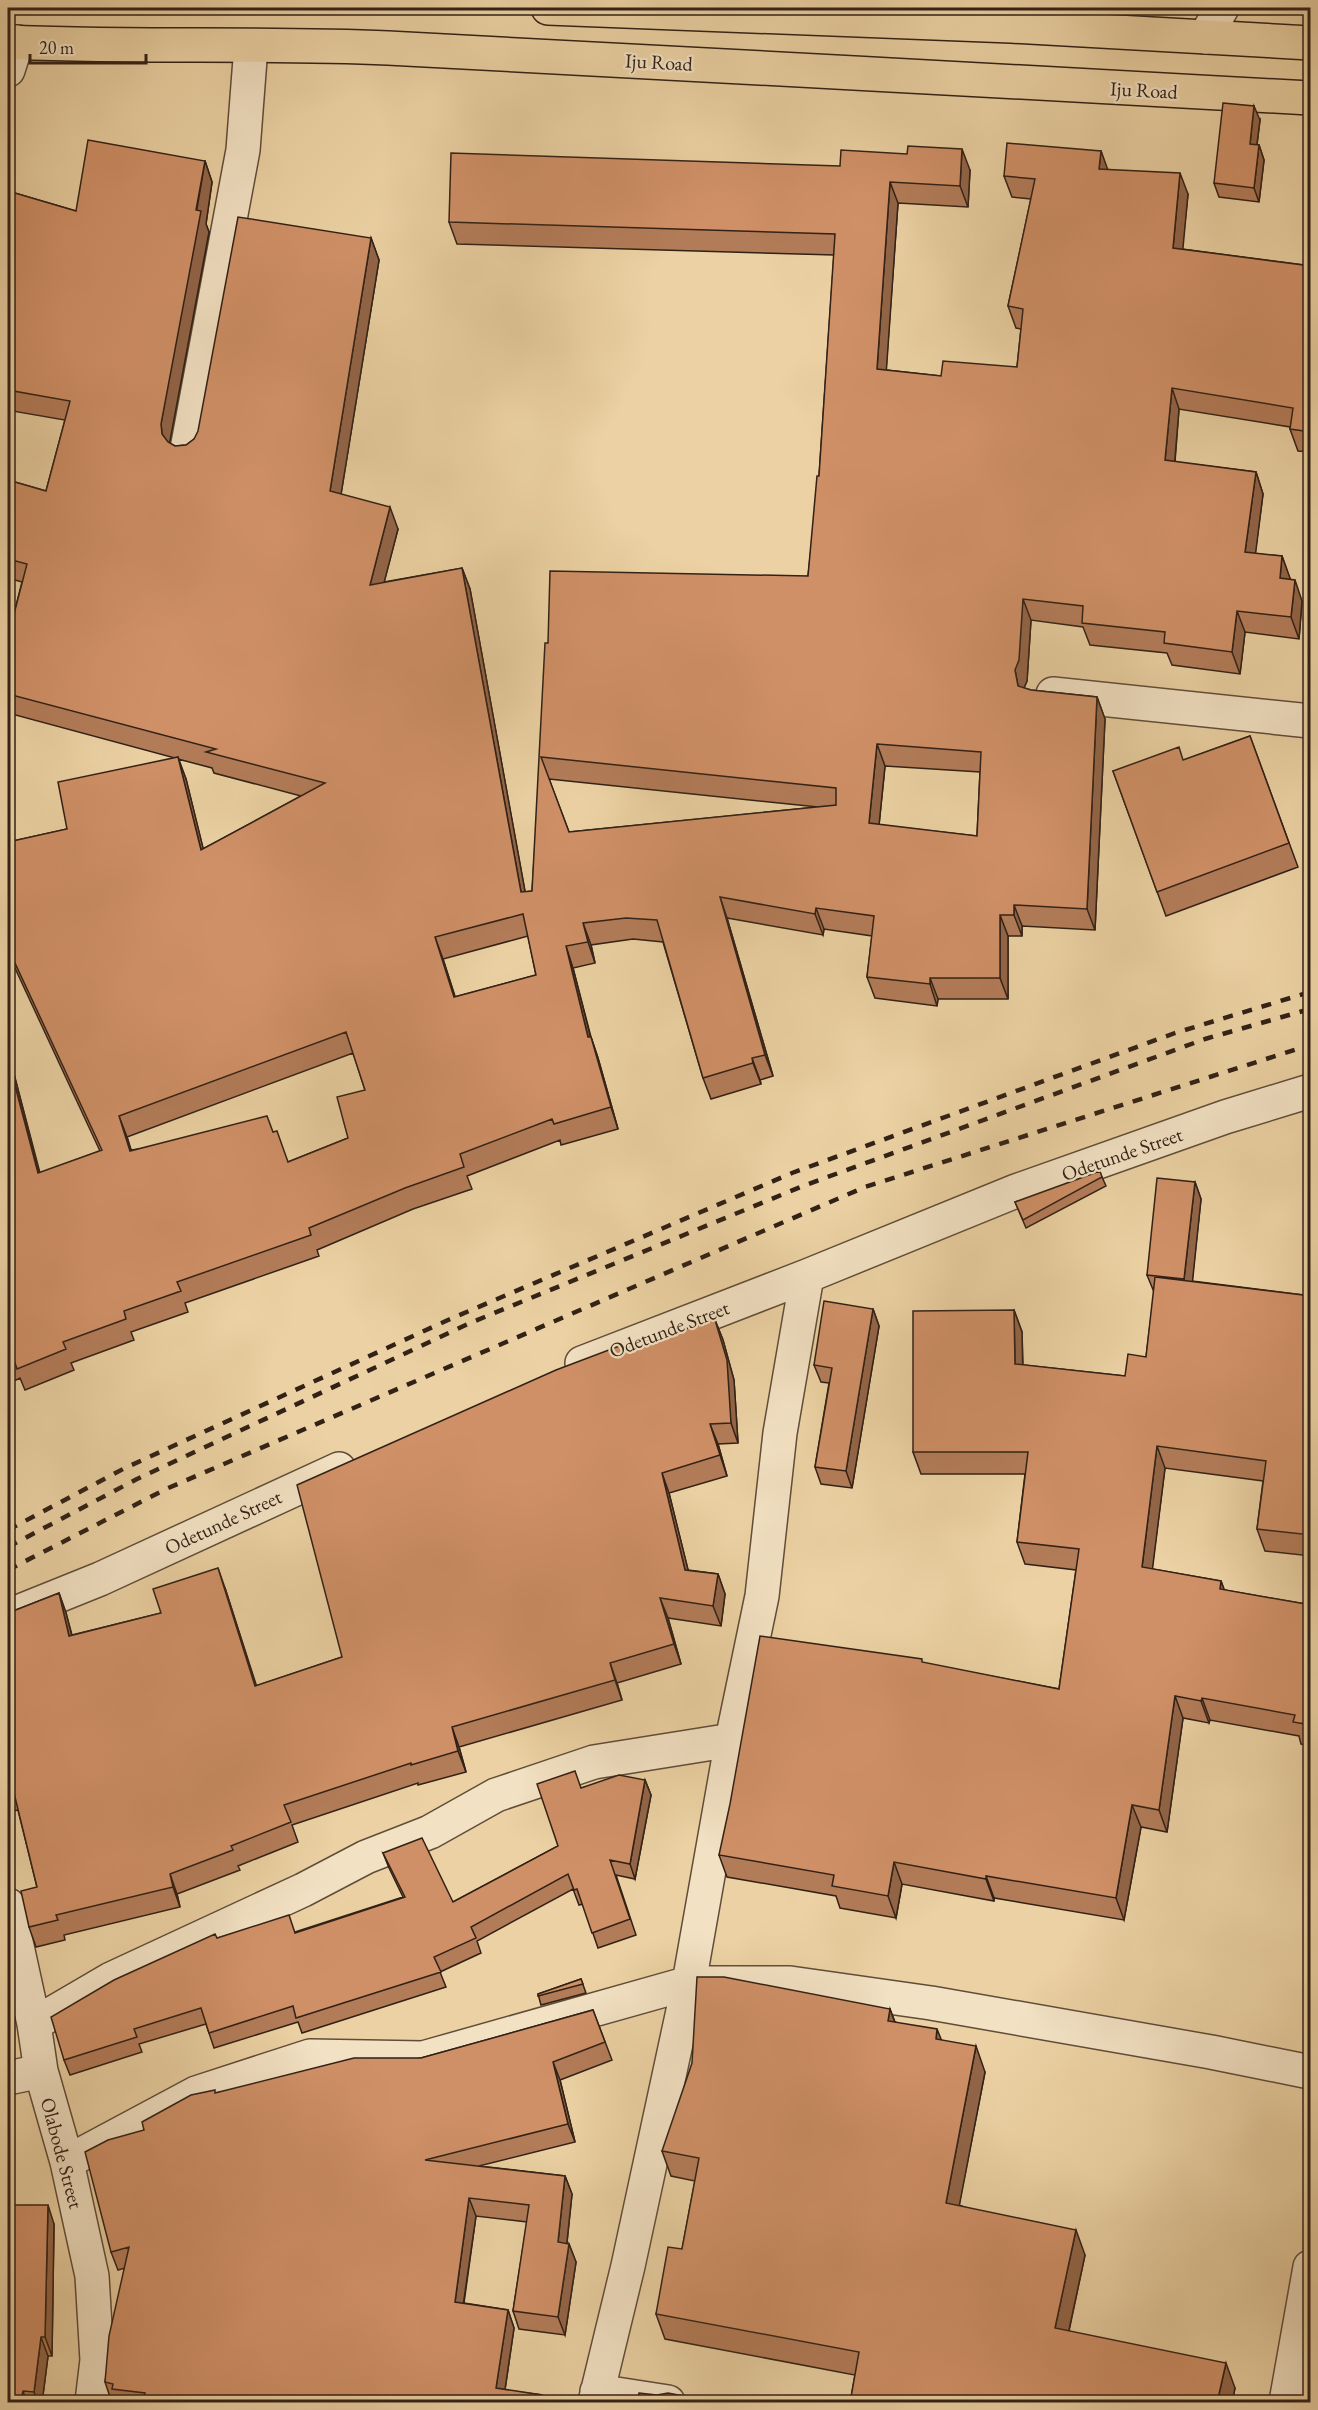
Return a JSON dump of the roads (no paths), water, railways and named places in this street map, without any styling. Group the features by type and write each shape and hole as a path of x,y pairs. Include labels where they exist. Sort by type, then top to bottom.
{"main road":[{"path":"548,8 1011,26 1311,44"},
{"name":"Iju Road","path":"11,51 251,46 383,47 1311,98"}],"street":[{"path":"1205,37 1222,8"},
{"path":"187,449 243,150 251,46"},
{"path":"1041,693 1311,721"},
{"name":"Odetunde Street","path":"556,1373 807,1276 1016,1191 1225,1117 1311,1091"},
{"path":"668,2403 596,2397 628,2266 689,1983 732,1740 762,1596 780,1433 807,1276"},
{"name":"Odetunde Street","path":"8,1616 100,1579 361,1459"},
{"path":"34,2024 111,1980 303,1890 366,1857 430,1832 496,1795 594,1762 732,1740"},
{"name":"Olabode Street","path":"8,1905 34,2024 41,2071 67,2162 92,2276 97,2360 92,2403"},
{"path":"67,2162 196,2093 310,2056 423,2058 689,1983 790,1983 931,2003 1211,2052 1311,2072"},
{"path":"8,2078 41,2071"},
{"path":"1286,2403 1311,2267"}],"railway":[{"path":"8,1530 125,1468 448,1320 792,1173 1175,1033 1310,992"},
{"path":"8,1547 137,1479 470,1323 803,1186 1205,1039 1310,1009"},
{"path":"8,1570 166,1489 865,1187 1310,1045"}]}
